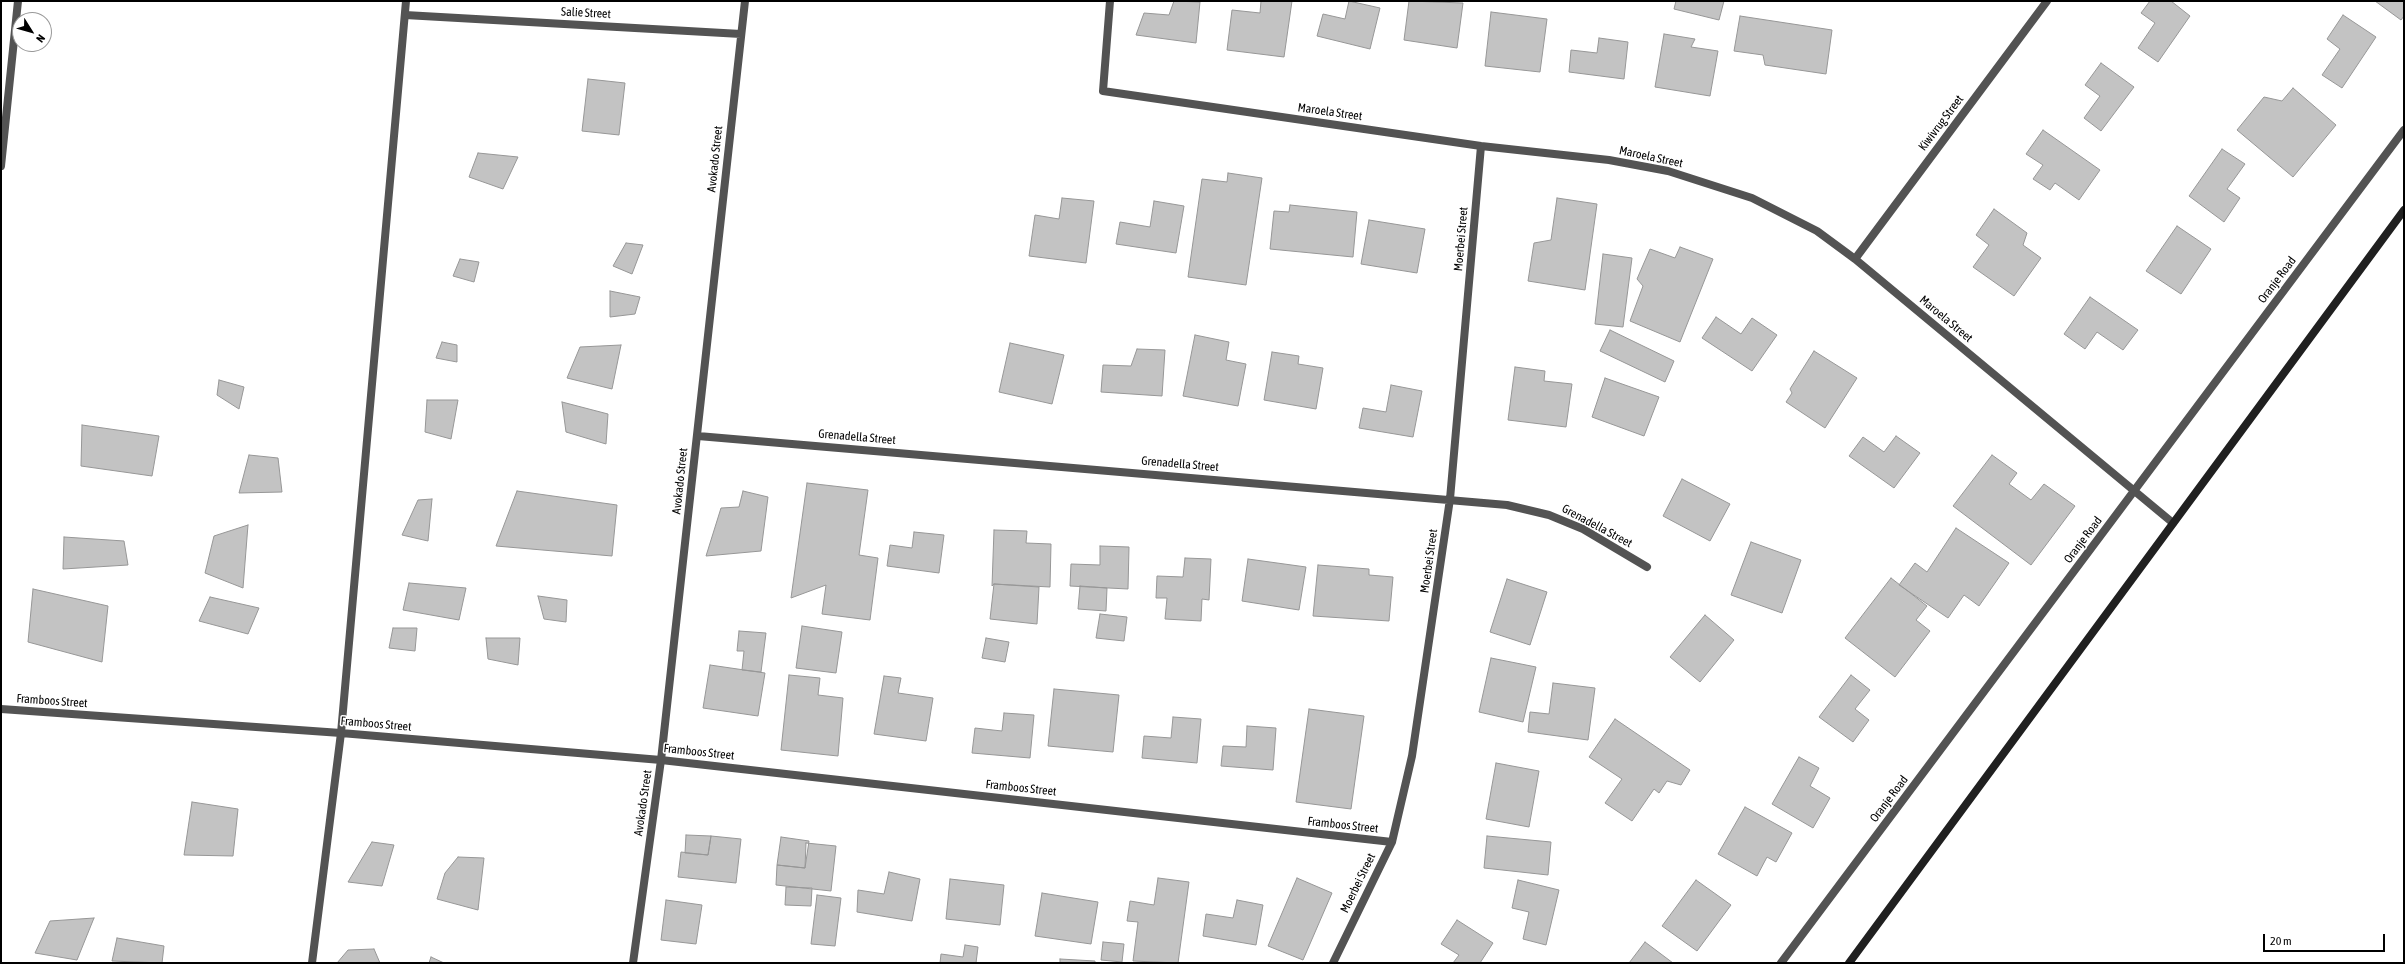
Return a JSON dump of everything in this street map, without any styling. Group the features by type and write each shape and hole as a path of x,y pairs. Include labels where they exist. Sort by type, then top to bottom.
{"street":[{"path":"1,166 18,1"},
{"path":"312,963 341,733 406,1"},
{"name":"Avokado Street","path":"633,963 661,760 698,436 744,1"},
{"name":"Maroela Street","path":"1110,1 1104,91 1482,146 1609,160 1668,170 1752,198 1816,231 1855,259 2173,523"},
{"name":"Kiwivrug Street","path":"1855,259 2046,1"},
{"name":"Salie Street","path":"405,15 741,34"},
{"name":"Oranje Road","path":"1781,963 2404,130"},
{"name":"Moerbei Street","path":"1333,963 1392,842 1412,756 1450,499 1482,146"},
{"path":"1849,963 2404,210"},
{"name":"Grenadella Street","path":"698,436 1450,499 1506,505 1549,514 1606,541 1647,567"},
{"name":"Framboos Street","path":"1,709 341,733 661,760 1392,842"}],"building":[{"path":"1174,1 1200,2 1196,43 1136,35 1144,13 1169,15"},
{"path":"1261,1 1292,1 1284,57 1227,50 1232,10 1260,13"},
{"path":"1349,1 1380,8 1370,49 1317,36 1323,14 1345,19"},
{"path":"1409,1 1463,3 1457,48 1404,40"},
{"path":"1676,1 1724,1 1719,20 1674,9"},
{"path":"2150,1 2171,1 2190,16 2158,62 2138,48 2155,23 2141,13"},
{"path":"2375,1 2404,1 2404,16 2401,20"},
{"path":"1491,12 1547,19 1540,72 1485,66"},
{"path":"2343,15 2376,37 2342,88 2322,75 2340,49 2327,39"},
{"path":"1740,16 1832,30 1826,74 1765,65 1763,55 1734,51"},
{"path":"1664,34 1695,39 1691,47 1718,51 1710,96 1655,87"},
{"path":"1599,38 1628,42 1624,79 1569,72 1571,50 1597,53"},
{"path":"2101,63 2134,87 2101,131 2084,118 2100,96 2085,85"},
{"path":"588,79 625,83 619,135 582,131"},
{"path":"2293,88 2336,125 2293,177 2237,130 2264,97 2282,101"},
{"path":"2043,130 2100,170 2079,200 2055,183 2050,190 2033,179 2043,165 2026,154"},
{"path":"2222,149 2245,164 2227,189 2240,198 2224,222 2189,196"},
{"path":"478,153 518,157 503,189 469,177"},
{"path":"1228,173 1262,178 1246,285 1188,277 1202,179 1227,182"},
{"path":"1062,198 1094,201 1086,263 1029,256 1035,215 1059,219"},
{"path":"1557,198 1597,204 1585,290 1528,281 1534,243 1551,240"},
{"path":"1154,201 1184,206 1176,253 1116,244 1120,222 1150,227"},
{"path":"1290,205 1357,212 1353,257 1270,249 1274,211 1289,212"},
{"path":"1994,209 2027,233 2023,245 2041,258 2014,296 1973,267 1989,245 1976,235"},
{"path":"1369,220 1425,229 1417,273 1361,264"},
{"path":"2177,226 2211,249 2181,294 2146,271"},
{"path":"626,243 643,245 632,274 613,266"},
{"path":"1680,247 1713,259 1680,342 1630,321 1643,286 1637,279 1650,249 1675,258"},
{"path":"1603,254 1632,258 1623,327 1595,324"},
{"path":"460,259 479,262 474,282 453,276"},
{"path":"610,291 640,297 635,314 610,317"},
{"path":"2090,297 2138,330 2123,350 2097,332 2085,349 2064,334"},
{"path":"1716,317 1741,334 1752,318 1777,335 1752,371 1702,338"},
{"path":"1610,330 1674,361 1665,382 1600,351"},
{"path":"1195,335 1229,342 1226,360 1246,364 1238,406 1183,396"},
{"path":"442,342 457,345 457,362 436,358"},
{"path":"1010,343 1064,355 1052,404 999,392"},
{"path":"621,345 612,389 567,378 580,347"},
{"path":"1137,349 1165,350 1162,396 1101,392 1103,365 1131,366"},
{"path":"1814,351 1857,378 1825,428 1786,402 1792,393 1790,389"},
{"path":"1272,352 1299,356 1298,364 1323,368 1316,409 1264,400"},
{"path":"1515,367 1545,371 1544,381 1572,384 1566,427 1508,420"},
{"path":"1605,378 1659,397 1644,436 1592,417"},
{"path":"219,380 244,387 239,409 217,395"},
{"path":"1391,385 1422,391 1413,437 1359,428 1363,408 1386,412"},
{"path":"427,400 458,400 451,439 425,432"},
{"path":"562,402 608,414 606,444 566,432"},
{"path":"82,425 159,436 152,476 81,466"},
{"path":"1896,436 1920,453 1894,488 1849,456 1863,437 1884,452"},
{"path":"249,455 278,458 282,492 239,493"},
{"path":"1992,455 2017,473 2009,484 2031,500 2044,484 2075,506 2031,565 1953,506"},
{"path":"1682,479 1730,504 1710,541 1663,516"},
{"path":"807,483 868,490 859,555 878,558 870,620 822,614 826,585 791,598"},
{"path":"517,491 617,505 612,556 496,546"},
{"path":"743,491 768,497 761,551 706,556 721,508 739,507"},
{"path":"432,499 428,541 402,535 418,500"},
{"path":"248,525 243,588 205,573 214,536"},
{"path":"1956,528 2009,563 1979,606 1964,595 1948,618 1899,585 1915,563 1927,572"},
{"path":"994,530 1027,531 1026,543 1051,544 1050,587 994,584 992,586"},
{"path":"914,532 944,535 939,573 887,566 890,545 912,548"},
{"path":"64,537 124,541 128,565 63,569"},
{"path":"1751,542 1801,560 1782,613 1731,595"},
{"path":"1100,546 1129,547 1128,589 1070,586 1071,564 1100,565"},
{"path":"1185,558 1211,559 1209,600 1202,599 1201,621 1165,619 1167,598 1156,598 1157,576 1183,577"},
{"path":"1248,559 1306,567 1299,610 1242,601"},
{"path":"1318,565 1369,569 1369,575 1393,577 1389,621 1313,616"},
{"path":"1891,578 1927,606 1916,620 1930,631 1895,677 1845,638"},
{"path":"1507,579 1547,592 1530,645 1490,632"},
{"path":"409,583 466,588 459,620 403,610"},
{"path":"994,584 1039,587 1037,624 990,619"},
{"path":"1080,586 1107,588 1106,611 1078,609"},
{"path":"33,589 108,606 102,662 28,642"},
{"path":"538,596 567,600 566,622 544,619"},
{"path":"210,597 259,608 248,634 199,621"},
{"path":"1100,614 1127,617 1124,641 1096,638"},
{"path":"1705,615 1734,640 1700,682 1670,657"},
{"path":"802,626 842,632 836,673 796,668"},
{"path":"393,628 417,628 415,651 389,648"},
{"path":"739,631 766,633 761,672 742,670 744,651 737,651"},
{"path":"486,638 520,638 518,665 488,659"},
{"path":"986,638 1009,642 1005,662 982,658"},
{"path":"1491,658 1536,667 1523,722 1479,712"},
{"path":"710,665 765,673 758,716 703,708"},
{"path":"789,675 820,678 818,695 843,698 838,756 781,750"},
{"path":"1851,675 1870,690 1855,709 1869,720 1853,742 1819,717"},
{"path":"884,676 901,678 898,693 933,698 926,741 874,734"},
{"path":"1553,683 1595,688 1588,740 1528,732 1530,712 1549,714"},
{"path":"1054,689 1119,695 1113,752 1048,746"},
{"path":"1309,709 1364,716 1351,809 1296,802"},
{"path":"1004,713 1034,715 1030,758 972,753 975,728 1002,731"},
{"path":"1173,717 1201,719 1197,763 1142,758 1144,736 1171,738"},
{"path":"1615,719 1690,770 1681,785 1667,781 1659,793 1654,789 1632,821 1605,803 1622,779 1589,757"},
{"path":"1247,726 1276,728 1273,770 1221,766 1223,746 1246,747"},
{"path":"1799,757 1819,768 1810,786 1830,798 1813,828 1772,804"},
{"path":"1496,763 1539,771 1529,827 1486,819"},
{"path":"192,802 238,809 233,856 184,855"},
{"path":"1745,807 1792,833 1776,862 1767,857 1757,876 1718,854"},
{"path":"686,835 711,836 708,855 685,853"},
{"path":"711,836 741,839 736,883 678,877 681,852 708,855"},
{"path":"1487,836 1551,842 1548,875 1484,868"},
{"path":"781,837 809,841 805,868 777,865"},
{"path":"372,842 394,845 382,886 348,882"},
{"path":"806,843 836,846 831,891 776,885 777,865 805,868"},
{"path":"458,857 484,858 478,910 437,899 445,873"},
{"path":"889,872 920,879 912,921 857,912 858,890 884,894"},
{"path":"1158,878 1189,882 1178,963 1133,961 1138,922 1127,921 1130,901 1154,905"},
{"path":"1297,878 1332,893 1303,960 1268,946"},
{"path":"950,879 1004,885 1000,925 946,919"},
{"path":"1518,880 1559,890 1546,945 1523,939 1529,912 1512,908"},
{"path":"1696,880 1731,905 1697,951 1662,926"},
{"path":"786,887 812,888 811,906 785,905"},
{"path":"1042,893 1098,902 1091,944 1035,936"},
{"path":"817,895 841,898 835,946 811,944"},
{"path":"666,900 702,905 696,944 661,940"},
{"path":"1237,900 1263,905 1256,945 1203,936 1206,914 1233,918"},
{"path":"94,918 77,960 35,953 50,921"},
{"path":"1457,920 1493,943 1480,963 1453,963 1459,955 1441,944"},
{"path":"117,938 164,946 162,963 112,961"},
{"path":"1103,942 1124,944 1122,962 1101,960"},
{"path":"1645,942 1673,963 1629,963"},
{"path":"965,945 978,947 976,963 940,963 941,954 963,957"},
{"path":"374,949 380,963 337,963 348,950"},
{"path":"431,957 444,963 429,963"},
{"path":"1060,959 1095,961 1095,963 1060,963"}]}
